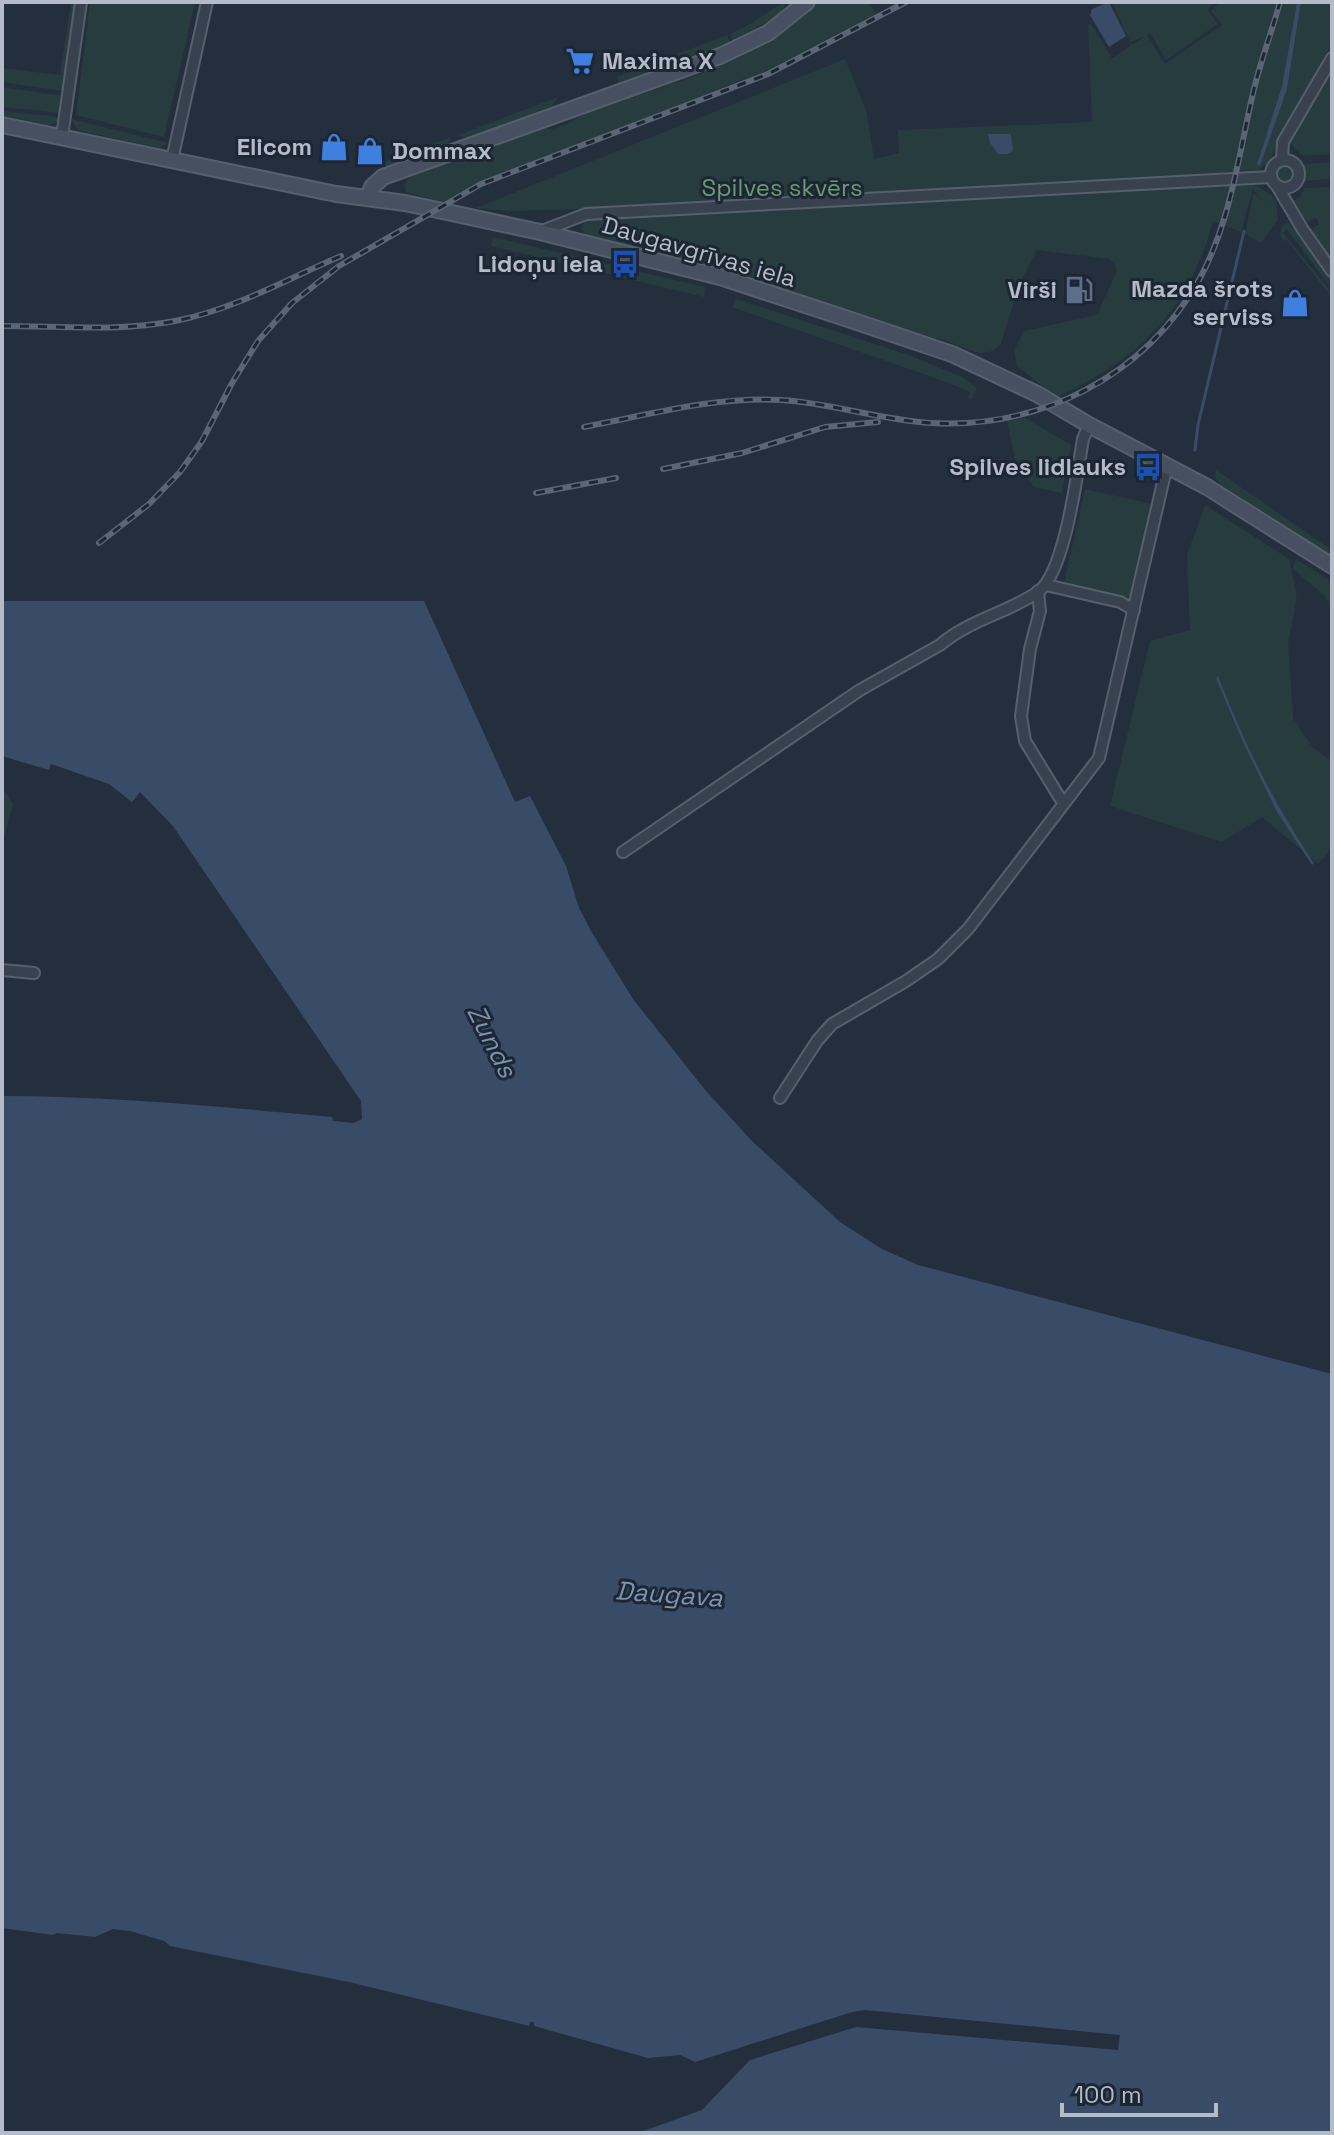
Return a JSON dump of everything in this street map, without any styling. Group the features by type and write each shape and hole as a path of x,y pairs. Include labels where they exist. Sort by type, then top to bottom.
{"main road":[{"path":"368,198 372,187 383,177 720,56 751,42 807,2"},
{"name":"Daugavgrīvas iela","path":"2,125 405,203 540,232 720,277 952,354 1037,394 1268,523 1332,566"}],"street":[{"path":"62,137 81,2"},
{"path":"172,160 207,2"},
{"path":"1282,160 1283,142 1332,58"},
{"path":"540,232 586,214 1274,181 1290,188 1297,183 1299,176 1295,163 1282,160 1273,166 1274,181 1332,271"},
{"path":"1063,803 1025,741 1021,716 1042,588 1059,559 1083,439 1089,425"},
{"path":"780,1098 817,1041 832,1024 938,959 968,929 1099,758 1167,465"},
{"path":"623,852 860,690 1042,588 1120,602 1134,610"},
{"path":"2,970 34,973"}],"green space":[{"path":"71,2 75,2 63,91 2,82 2,68 60,75"},
{"path":"90,2 195,2 164,137 76,115"},
{"path":"783,2 785,6 781,13 733,42 730,34"},
{"path":"819,2 869,2 876,14 770,69 477,184 444,203 406,192 404,186 410,177 547,127 550,130 583,114 708,71 767,42"},
{"name":"Spilves skvērs","path":"1112,2 1215,2 1208,10 1218,24 1166,60 1151,34 1147,35 1165,64 1222,25 1211,11 1220,2 1297,2 1282,86 1257,164 1287,89 1301,2 1332,2 1332,43 1270,161 1258,170 1225,172 1222,188 1236,183 1251,184 1276,200 1278,219 1261,243 1245,234 1253,195 1257,195 1275,217 1253,189 1241,232 1213,221 1190,281 1157,328 1112,367 1056,397 1017,366 1014,350 1024,331 1097,315 1117,271 1115,263 1109,259 1037,250 1019,285 1001,344 993,351 984,353 916,335 721,268 721,265 701,260 702,255 693,254 691,261 589,237 581,229 586,219 585,209 509,211 476,208 845,59 866,110 874,159 899,153 898,130 1092,122 1088,25 1091,24 1112,58 1144,37 1130,42"},
{"path":"727,35 730,43 619,83 617,77"},
{"path":"1332,70 1332,154 1303,156 1288,141"},
{"path":"2,87 63,96 61,113 2,107"},
{"path":"558,97 551,107 467,138 458,135"},
{"path":"2,111 60,117 58,122 49,125 2,115"},
{"path":"71,119 168,143 159,148 81,131"},
{"path":"452,137 447,145 385,168 388,160"},
{"path":"1332,162 1332,179 1304,181 1303,164"},
{"path":"1286,165 1295,174 1286,183 1277,174"},
{"path":"1332,187 1332,260 1309,231 1319,224 1316,218 1307,222 1293,201 1300,197 1305,188"},
{"path":"1288,222 1332,280 1332,289 1287,229 1283,233 1332,293 1332,298 1286,239 1283,241 1280,235 1282,226"},
{"path":"493,237 612,265 612,268 627,272 628,269 705,287 704,297 491,246"},
{"path":"736,299 909,355 962,377 977,388 972,399 968,398 970,392 949,383 732,307"},
{"path":"1025,418 1071,445 1062,493 1034,487 1015,459 1007,421"},
{"path":"1216,470 1332,550 1332,556 1219,483"},
{"path":"1085,489 1152,504 1130,599 1064,583"},
{"path":"1205,505 1289,559 1297,597 1288,643 1293,718 1313,748 1332,761 1332,847 1318,864 1262,817 1222,842 1110,806 1150,641 1190,630 1187,555"},
{"path":"1296,559 1332,582 1332,611 1326,597 1293,569"},
{"path":"6,792 13,804 2,846 2,794"}],"water":[{"path":"1109,2 1126,36 1109,47 1090,15 1092,9"},
{"path":"1297,2 1301,2 1287,89 1260,166 1257,164 1282,86"},
{"path":"988,134 1011,134 1013,151 998,154"},
{"path":"2,601 424,601 515,802 530,796 566,866 579,908 633,999 706,1091 752,1141 840,1222 882,1249 918,1265 1332,1374 1332,2133 638,2133 702,2110 750,2060 856,2027 1118,2050 1120,2035 865,2010 695,2062 680,2055 648,2058 534,2026 534,2022 530,2022 529,2026 349,1982 170,1946 164,1941 130,1931 113,1929 95,1937 2,1928 2,1096 167,1103 332,1117 333,1121 354,1123 362,1119 361,1101 173,826 140,792 132,802 109,784 51,764 49,770 2,756"},
{"path":"1218,676 1261,772 1314,863 1312,865 1277,812 1243,742 1216,678"}],"waterway":[{"path":"1195,450 1198,425 1244,231"}],"railway":[{"path":"99,543 149,504 180,472 202,441 258,341 292,303 339,266 481,184 768,74 906,2"},
{"path":"584,427 682,408 756,400 800,402 912,421 972,423 1011,417 1049,406 1085,390 1119,369 1149,344 1176,314 1199,280 1227,211 1254,89 1280,2"},
{"path":"2,326 110,327 175,321 239,302 341,256"},
{"path":"663,469 742,453 825,427 878,422"},
{"path":"536,493 616,478"}],"place":[{"name":"Maxima X","path":"580,61"},
{"name":"Elicom","path":"334,147"},
{"name":"Dommax","path":"370,151"},
{"name":"Lidoņu iela","path":"625,264"},
{"name":"Virši","path":"1079,290"},
{"name":"Mazda šrots serviss","path":"1295,303"},
{"name":"Spilves lidlauks","path":"1148,467"}],"water label":[{"name":"Zunds","path":"492,1041"},
{"name":"Daugava","path":"669,1594"}]}
